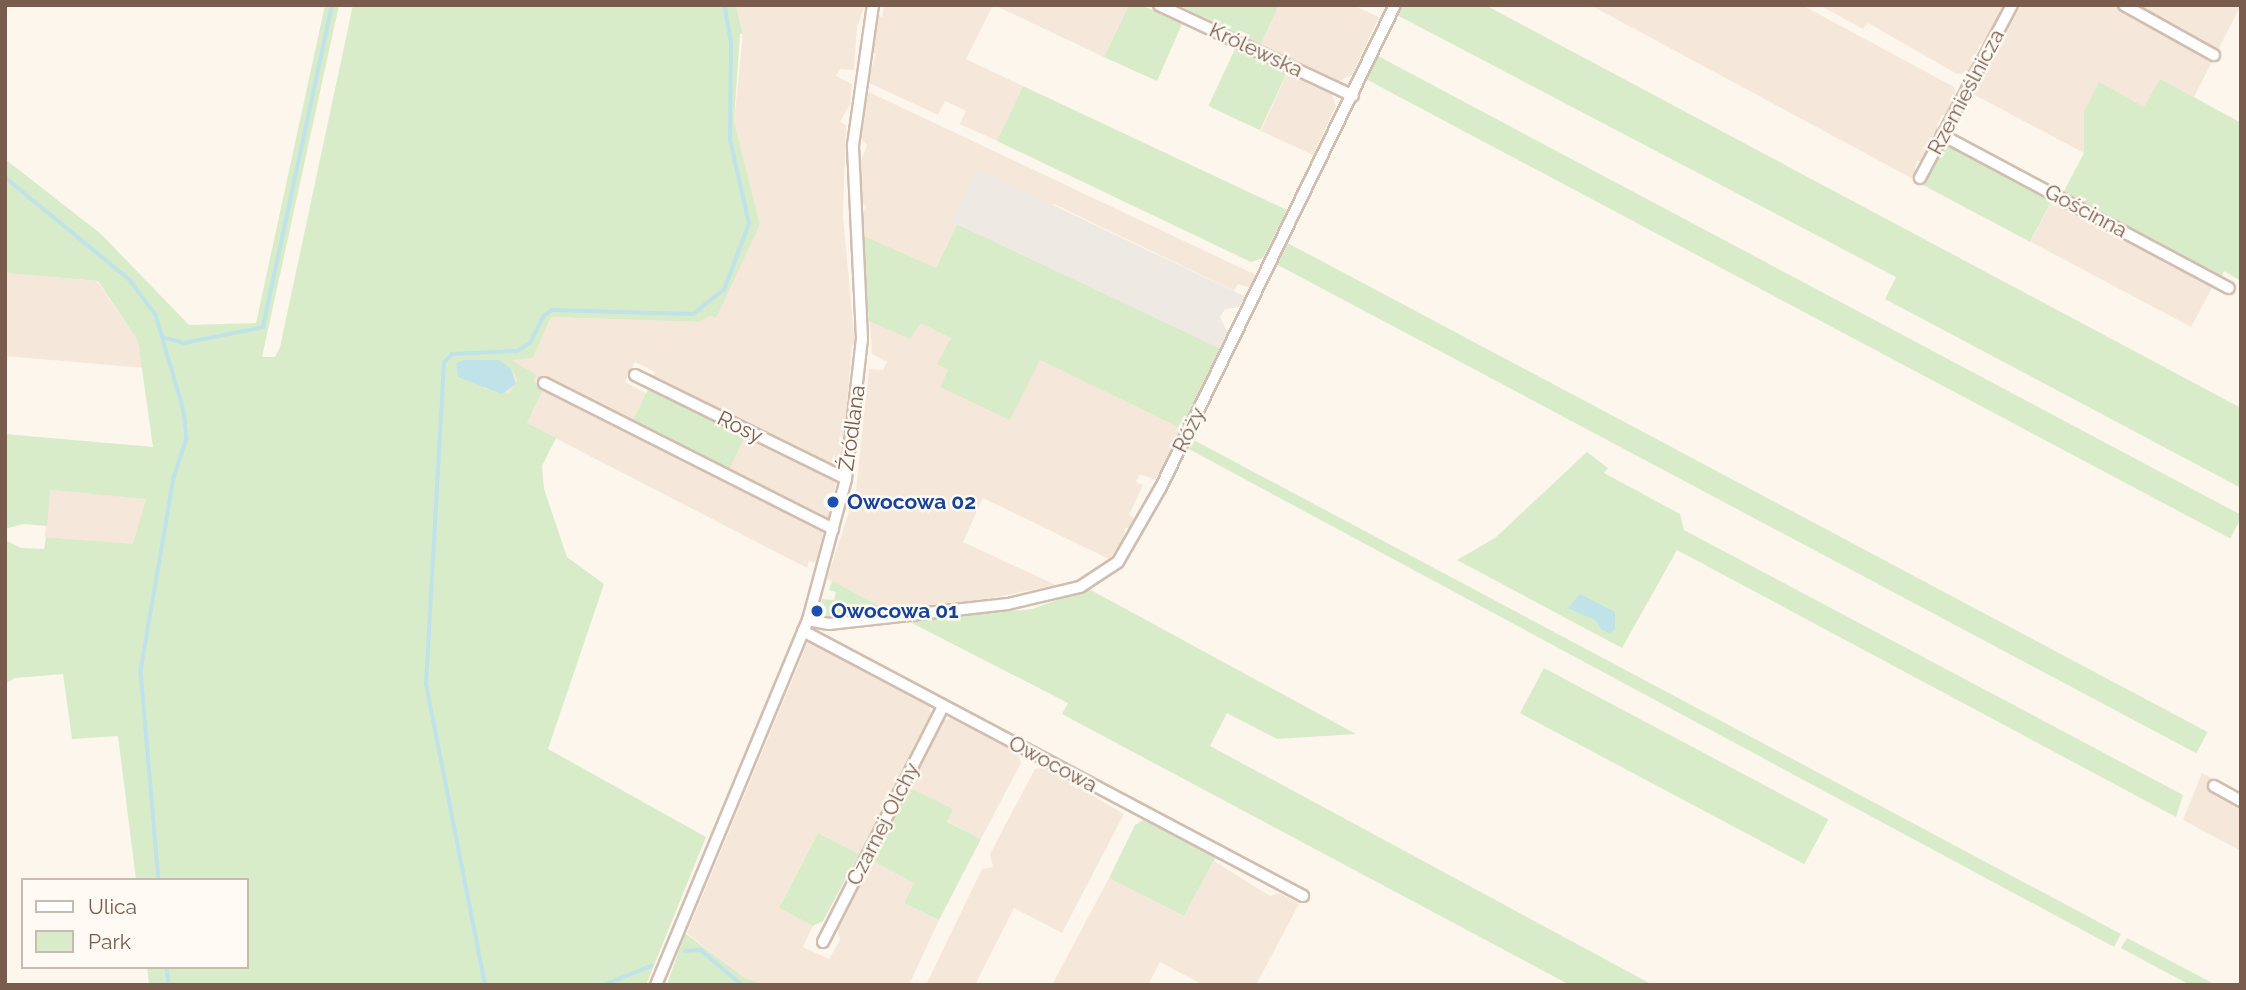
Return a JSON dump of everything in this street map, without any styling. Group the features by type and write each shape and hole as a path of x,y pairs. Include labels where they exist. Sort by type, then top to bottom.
{"street":[{"name":"Źródlana","path":"656,985 805,626 846,479 862,338 852,159 873,5"},
{"name":"Królewska","path":"1159,5 1353,96"},
{"name":"Róży","path":"805,626 1008,604 1080,587 1118,562 1161,487 1395,5"},
{"name":"Rzemieślnicza","path":"1920,178 2012,5"},
{"path":"2124,5 2214,55"},
{"name":"Gościnna","path":"1942,135 2229,288"},
{"name":"Rosy","path":"635,375 846,479"},
{"path":"544,383 833,529"},
{"name":"Owocowa","path":"805,626 943,706 1303,897"},
{"name":"Czarnej Olchy","path":"822,942 943,706"},
{"path":"2214,786 2241,801"}],"shaded area":[{"path":"736,5 865,5 857,27 854,70 840,69 836,76 852,84 850,104 840,122 846,125 843,216 855,345 852,345 842,464 834,466 653,376 655,372 635,362 625,382 646,393 632,422 727,470 746,435 831,477 836,484 827,522 819,527 824,536 816,563 809,561 807,568 526,423 456,363 533,358 551,317 699,322 731,285 760,225 734,121 743,33"},
{"path":"884,5 993,5 966,59 1023,86 997,141 960,124 966,111 945,101 938,115 867,82 876,54 872,51 878,15 882,17"},
{"path":"994,5 1129,5 1104,57"},
{"path":"1279,5 1352,5 1379,17 1352,75 1339,81 1261,44"},
{"path":"1590,5 1802,5 1954,87 1957,96 1947,115 1942,115 1937,125 1940,128 1923,161 1917,161 1913,179"},
{"path":"1819,5 2001,5 2004,8 1986,41 1979,45 1968,73 1957,74 1868,23 1863,29"},
{"path":"2021,5 2241,5 2194,97 2241,123 2084,153 1973,94"},
{"path":"1287,73 1332,94 1336,106 1313,155 1261,131"},
{"path":"869,92 1256,275 1250,288 1238,284 1234,291 1054,204 952,221 957,224 936,268 860,234 860,218 866,206 859,201 860,164 867,145 861,139 863,114"},
{"path":"977,169 1244,296 1244,306 1225,309 1220,317 1229,335 1221,350 951,221"},
{"path":"2052,201 2213,286 2191,327 2030,242"},
{"path":"5,273 97,281 138,341 144,368 5,356"},
{"path":"867,277 1182,428 1156,480 1140,474 1136,482 1143,485 1129,515 1137,519 1132,528 1125,528 1123,541 1109,559 983,498 963,542 1056,585 967,603 889,611 827,579 856,490 869,369 883,370 887,362 872,354"},
{"path":"49,490 146,498 142,545 45,537"},
{"path":"813,640 879,676 877,679 928,703 931,713 859,854 818,833 779,908 813,926 803,947 829,959 840,940 837,927 872,861 914,883 904,903 939,920 909,985 763,985 743,978 687,933 808,642"},
{"path":"954,717 1018,753 1021,763 981,839 946,821 952,809 910,788 944,721"},
{"path":"1044,767 1124,814 1062,933 1014,908 975,985 926,985 982,869 993,867 990,854 1035,769"},
{"path":"2202,773 2241,793 2241,851 2183,820"},
{"path":"1214,861 1270,896 1279,893 1299,904 1256,985 1203,985 1160,962 1148,985 1052,985 1109,878 1184,916"}],"green space":[{"path":"325,5 339,5 262,357 275,357 280,347 353,5 736,5 743,34 740,34 734,121 760,225 716,318 710,315 699,322 551,317 533,358 511,360 537,375 533,381 544,387 527,423 556,438 542,466 544,489 567,557 604,584 548,749 706,837 646,985 149,985 147,969 248,969 248,878 136,878 118,736 72,739 63,674 15,678 5,684 5,540 21,548 44,549 46,537 133,544 146,499 50,490 47,526 23,524 5,529 5,434 153,447 138,341 98,281 5,273 5,159 101,234 189,325 256,323","holes":["511,369 517,379 510,393 486,389 476,380 462,378"]},
{"path":"1129,5 1141,5 1182,24 1157,81 1104,57"},
{"path":"1178,5 1279,5 1261,44"},
{"path":"1402,5 1485,5 2241,408 2241,488 1885,299 1896,277 1397,15"},
{"path":"1235,49 1287,73 1260,130 1208,106"},
{"path":"1378,56 2241,515 2230,539 1366,79"},
{"path":"2160,79 2241,123 2241,281 2224,271 2221,277 2063,193 2084,153 2084,112 2099,82 2144,107"},
{"path":"1023,86 1287,210 1263,258 1251,262 997,141"},
{"path":"1946,144 2052,200 2030,242 1924,185"},
{"path":"957,224 1225,351 1185,430 1040,360 1010,420 940,387 948,370 937,364 951,338 921,323 910,339 869,321 860,234 936,268"},
{"path":"1284,241 2208,732 2196,753 1273,262"},
{"path":"649,387 746,434 729,469 632,422"},
{"path":"1190,438 2121,934 2114,947 1187,448"},
{"path":"1587,452 1608,468 1604,473 1680,514 1684,530 2183,795 2176,817 1677,550 1622,648 1457,560 1495,538"},
{"path":"832,581 889,611 827,620 818,615 822,599 834,600 836,592 829,590"},
{"path":"1089,589 1356,734 1277,739 1227,713 1210,746 1653,985 1570,985 1062,714 1068,703 906,620 1032,609"},
{"path":"1544,668 1828,819 1804,864 1520,713"},
{"path":"910,788 953,809 947,822 981,839 939,920 904,903 914,883 872,861"},
{"path":"1143,820 1217,855 1184,916 1109,878 1135,825"},
{"path":"818,833 859,854 823,921 813,926 779,908"},
{"path":"685,933 743,977 763,985 667,985"},
{"path":"2127,938 2216,985 2190,985 2121,948"}],"water":[{"path":"464,360 499,360 511,369 516,384 502,394 458,377 456,363"},
{"path":"1580,594 1615,612 1615,629 1610,633 1602,630 1595,620 1568,608"}],"waterway":[{"path":"162,337 184,343 263,327 332,5"},
{"path":"485,985 426,684 444,363 452,354 517,351 530,343 544,316 552,310 693,314 724,290 749,224 730,140 731,43 724,5"},
{"path":"5,177 130,280 156,315 184,411 187,438 174,478 141,671 159,878"},
{"path":"685,951 701,950 742,985"},
{"path":"604,985 651,966"},
{"path":"167,969 169,985"}],"place":[{"name":"Owocowa 02","path":"833,502"},
{"name":"Owocowa 01","path":"817,611"}]}
